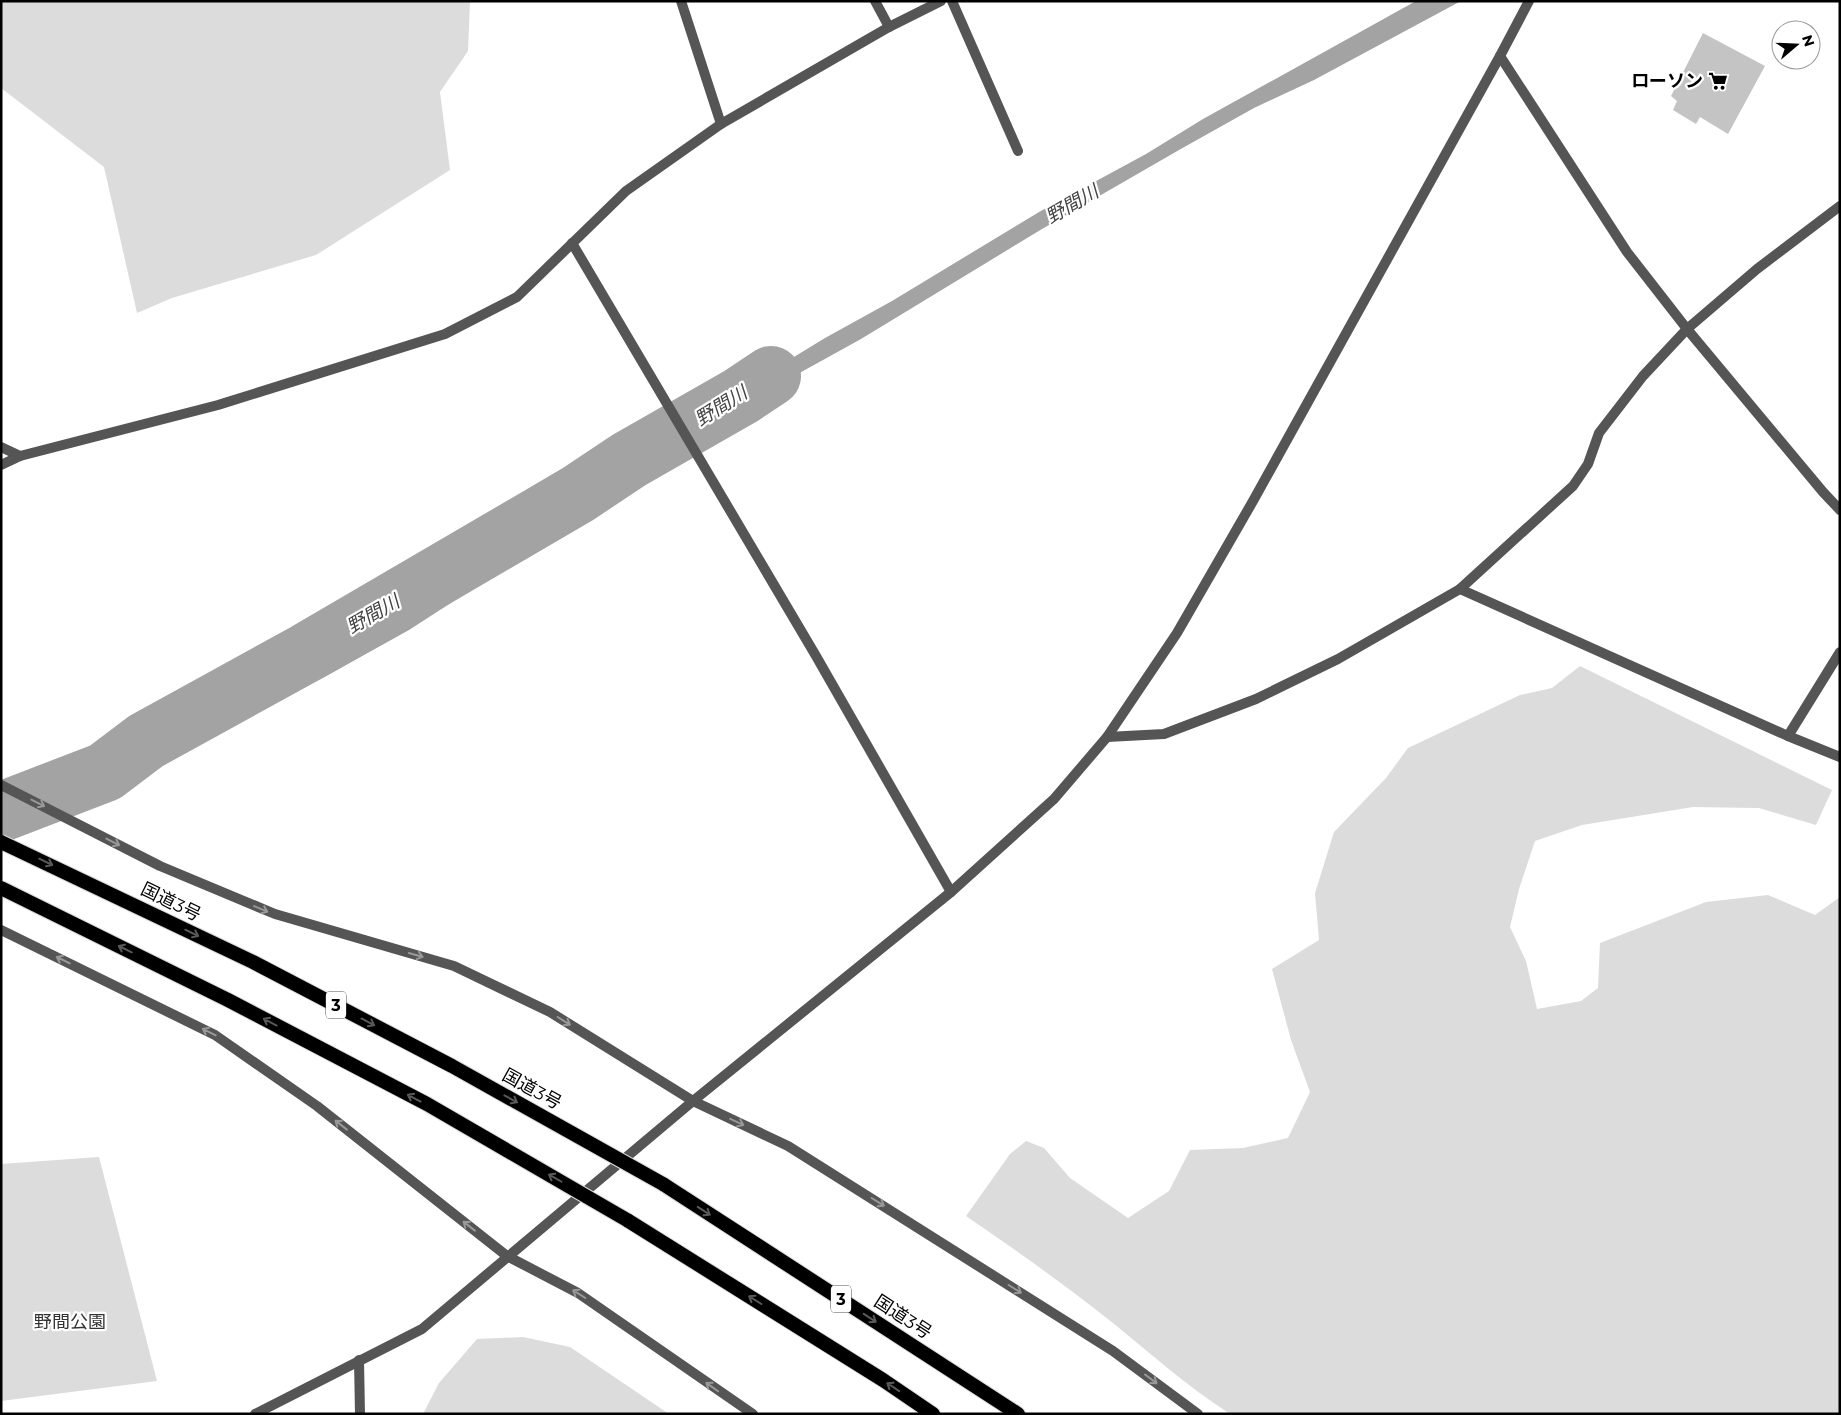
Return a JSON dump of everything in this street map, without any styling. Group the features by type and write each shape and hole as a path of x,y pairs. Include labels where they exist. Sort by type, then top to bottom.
{"highway":[{"name":"国道3号","path":"1,842 254,962 452,1066 663,1184 1018,1414"},
{"path":"1,888 228,1000 418,1100 627,1220 883,1380 933,1414"}],"street":[{"path":"681,1 721,124"},
{"path":"875,1 890,27"},
{"path":"1,465 20,456 218,404 445,334 517,297 626,191 721,124 890,27 941,1"},
{"path":"952,1 1018,151"},
{"path":"255,1414 422,1329 693,1101 951,892 1054,799 1107,737 1177,633 1253,501 1529,1"},
{"path":"1500,56 1627,252 1687,329 1840,510"},
{"path":"1107,737 1164,734 1256,700 1338,659 1460,589 1573,486 1588,464 1599,433 1643,376 1687,329 1758,269 1840,206"},
{"path":"572,243 816,656 951,892"},
{"path":"1,447 20,456"},
{"path":"1460,589 1840,758"},
{"path":"1788,736 1840,652"},
{"path":"4,786 160,866 275,914 454,966 550,1012 693,1101 788,1146 1113,1351 1198,1414"},
{"path":"1,930 215,1035 317,1106 507,1256 578,1293 753,1414"},
{"path":"360,1360 360,1414"}],"green space":[{"path":"1,1 470,1 468,51 440,92 450,170 316,255 172,298 137,313 104,167 1,88"},
{"path":"1580,666 1832,790 1816,825 1759,808 1693,807 1582,825 1535,841 1519,889 1510,927 1526,961 1537,1009 1581,1001 1598,988 1600,943 1706,902 1768,895 1815,915 1840,897 1840,1414 1230,1414 1185,1382 1077,1295 966,1216 1010,1154 1026,1141 1044,1148 1070,1178 1128,1218 1169,1191 1190,1150 1243,1148 1288,1138 1310,1092 1291,1040 1272,969 1319,940 1315,893 1334,832 1386,778 1408,748 1520,695 1552,688"},
{"name":"野間公園","path":"99,1157 157,1381 1,1401 1,1164"},
{"path":"523,1337 570,1347 669,1414 423,1414 439,1383 477,1339"}],"water":[{"name":"野間川","path":"1416,1 1461,1 1314,80 1254,108 1179,150 1042,229 861,339 785,381 726,420 648,483 477,586 409,630 330,674 169,756 90,792 1,827 1,803 186,727 251,696 332,652 394,612 467,570 646,459 738,391 825,338 892,301 1039,212 1146,154 1203,119"}],"building":[{"name":"ローソン","path":"1703,33 1765,66 1728,134 1700,117 1696,124 1673,110 1677,101 1671,96"}],"waterway":[{"name":"野間川","path":"1,812 105,772 146,741 306,653 578,494 629,460 741,396 771,376"}],"place":[{"name":"ローソン","path":"1718,81"}]}
